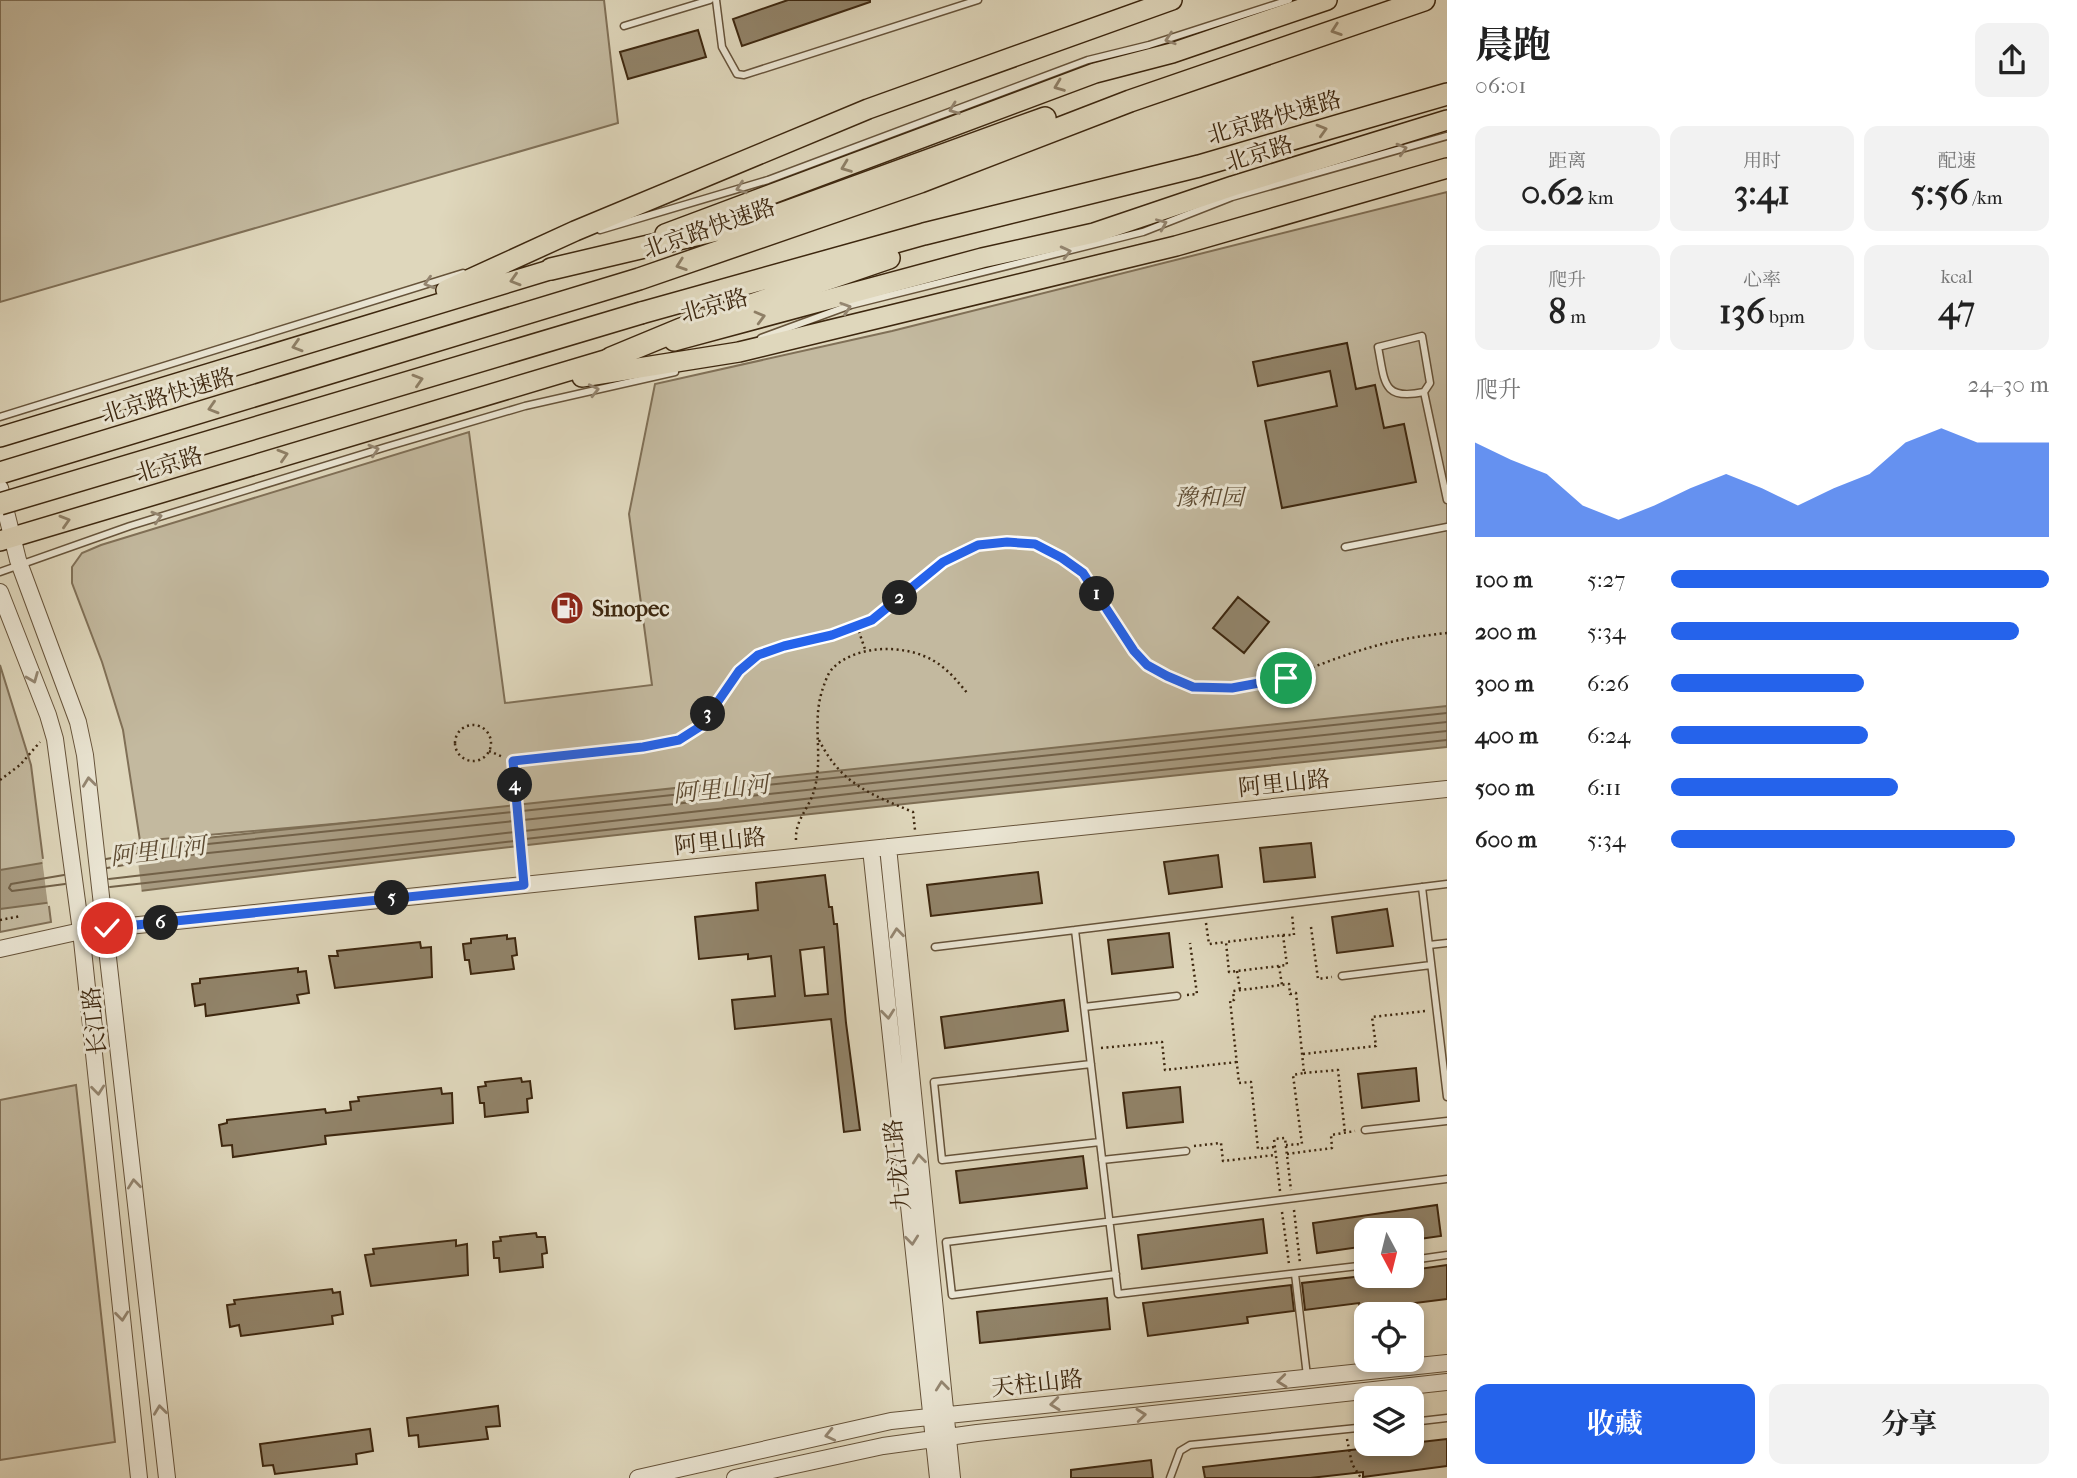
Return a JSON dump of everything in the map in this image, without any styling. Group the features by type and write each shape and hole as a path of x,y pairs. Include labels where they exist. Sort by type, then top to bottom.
{"highway":[{"name":"北京路快速路","path":"0,473 630,282 920,182 1130,101 1424,0"},
{"path":"551,269 772,217 1080,106 1193,79"},
{"name":"北京路快速路","path":"0,504 641,313 924,234 1199,166 1439,96"},
{"path":"611,358 681,329 818,280 901,254 1093,202 1199,166"}],"main road":[{"path":"371,324 575,231 868,109 1172,0"},
{"path":"0,437 663,235 1095,73 1172,52 1238,23 1327,0"},
{"name":"北京路","path":"6,539 499,390 982,258 1094,233 1233,186 1445,126"},
{"path":"499,390 739,352 1176,246 1447,168"}],"street":[{"name":"长江路","path":"0,488 6,539 20,564 78,722 85,755 107,928 167,1478"},
{"name":"长江路","path":"0,592 52,729 81,931 139,1478"},
{"name":"阿里山路","path":"0,948 107,928 1447,789"},
{"name":"九龙江路","path":"888,847 937,1416"},
{"name":"九龙江路","path":"870,849 937,1416 940,1438 952,1478"},
{"name":"天柱山路","path":"638,1478 891,1421 1447,1363"},
{"name":"天柱山路","path":"738,1478 883,1446 940,1438 1447,1382"},
{"name":"九龙江路","path":"938,1478 940,1438"}],"lane":[{"path":"624,26 710,0"},
{"path":"716,0 722,47 737,74 744,75 978,0"},
{"path":"0,417 768,180 1088,60 1238,23 1289,0"},
{"path":"712,356 851,305 1143,232 1232,197 1445,126"},
{"path":"1250,233 1413,187"},
{"path":"949,310 1238,237"},
{"path":"695,367 871,328"},
{"path":"1424,392 1405,397 1395,394 1388,387 1383,373 1378,346 1422,336 1430,383 1424,392 1444,467 1447,500"},
{"path":"0,572 130,526 525,406 682,370"},
{"path":"1345,547 1447,527"},
{"path":"513,761 524,885"},
{"path":"936,947 1447,884"},
{"path":"1422,887 1437,1010 1444,1040 1447,1097"},
{"path":"1075,930 1118,1294 1354,1266"},
{"path":"1429,945 1447,943"},
{"path":"1342,976 1431,965"},
{"path":"1084,1007 1177,996"},
{"path":"1091,1064 934,1082 942,1160 1100,1142"},
{"path":"1365,1130 1447,1121"},
{"path":"1102,1160 1186,1151"},
{"path":"1116,1274 952,1295 946,1242 1447,1179"},
{"path":"1424,1258 1447,1255"},
{"path":"1296,1273 1308,1378"},
{"path":"1424,1421 1447,1418"},
{"path":"1170,1478 1180,1451 1190,1445 1354,1428"}],"path":[{"path":"489,751 513,761 643,747 679,740 701,726 739,671 758,655 832,635 872,620 943,562 978,545 1007,542 1035,544 1062,558 1083,573 1134,651 1147,665 1193,687 1232,688 1256,685 1286,678 1367,648 1413,637 1447,634"},
{"path":"857,626 866,652"},
{"path":"795,826 809,805 816,785 816,720 822,691 832,668 856,654 879,649 911,652 933,660 951,674 968,694"},
{"path":"480,726 489,735 489,751 478,760 466,760 456,750 456,737 464,727 480,726"},
{"path":"0,780 20,765 52,729"},
{"path":"818,738 830,762 852,782 913,812"},
{"path":"1205,914 1209,944 1294,935 1291,903"},
{"path":"0,920 21,916"},
{"path":"1311,927 1318,979 1342,976"},
{"path":"1226,942 1229,972 1279,966 1287,965 1283,935"},
{"path":"1177,996 1197,994 1190,943"},
{"path":"1279,966 1282,985"},
{"path":"1237,971 1240,990"},
{"path":"1275,1147 1258,1149 1251,1082 1239,1083 1230,1000 1234,1000 1233,991 1289,985 1290,994 1296,993 1304,1073"},
{"path":"1302,1054 1376,1046 1372,1017 1437,1010"},
{"path":"1089,1050 1162,1042 1165,1070 1237,1062"},
{"path":"1286,1145 1302,1144 1293,1075 1338,1070 1345,1133"},
{"path":"1287,1154 1332,1148 1331,1135 1365,1130"},
{"path":"1285,1138 1293,1198 1296,1273 1281,1200 1273,1139 1285,1138"},
{"path":"1186,1151 1190,1146 1222,1143 1223,1161 1275,1155"},
{"path":"1346,1429 1352,1464 1361,1478"}],"green space":[{"path":"0,0 604,0 618,123 0,302"},
{"name":"豫和园","path":"1447,192 1447,708 468,812 140,841 123,730 102,662 72,583 72,567 82,553 469,432 505,703 652,685 629,514 655,384 892,331"},
{"path":"0,665 31,765 51,922 0,932"},
{"path":"76,1085 115,1442 0,1460 0,1100"}],"water":[{"name":"阿里山河","path":"1447,706 1447,747 542,844 0,909 0,870 168,842"}],"pier":[{"path":"136,845 142,894 48,906 42,859"}],"building":[{"path":"788,0 870,2 742,46 733,19"},
{"path":"698,30 706,57 628,79 620,52"},
{"path":"1347,343 1356,389 1375,385 1384,428 1404,424 1416,482 1282,508 1265,421 1337,406 1330,371 1258,386 1253,362"},
{"path":"1238,597 1269,622 1244,653 1213,628"},
{"path":"1311,843 1315,877 1264,882 1260,848"},
{"path":"1218,855 1222,887 1169,894 1164,862"},
{"path":"1038,872 1042,903 931,916 927,885"},
{"path":"825,875 829,907 832,907 834,924 837,924 860,1130 844,1132 831,1019 735,1029 732,1000 775,996 771,956 748,959 748,954 699,959 695,917 758,910 756,883","holes":["824,947 828,994 805,996 800,950"]},
{"path":"1387,909 1393,946 1337,953 1332,917"},
{"path":"1169,933 1173,967 1112,974 1108,940"},
{"path":"507,935 507,939 515,938 517,955 512,956 514,969 471,974 469,960 465,960 463,944 471,943 471,939"},
{"path":"420,942 421,948 431,947 432,977 335,988 329,956 338,956 337,951"},
{"path":"298,968 298,972 306,971 309,993 297,995 299,1003 206,1016 205,1004 195,1006 192,984 200,983 200,979"},
{"path":"1064,1000 1068,1031 945,1048 941,1017"},
{"path":"1416,1068 1419,1101 1362,1108 1358,1074"},
{"path":"521,1078 522,1082 530,1081 532,1098 527,1099 528,1112 485,1117 484,1103 480,1103 478,1087 486,1086 485,1082"},
{"path":"1180,1087 1183,1122 1127,1128 1123,1093"},
{"path":"441,1088 442,1094 452,1093 453,1123 325,1136 326,1144 233,1157 232,1145 222,1146 219,1125 227,1123 227,1120 325,1109 326,1113 351,1110 350,1102 359,1101 358,1097"},
{"path":"1083,1156 1087,1188 960,1203 956,1171"},
{"path":"1437,1205 1441,1236 1424,1238 1424,1218 1354,1218 1354,1248 1317,1253 1313,1223"},
{"path":"1263,1219 1267,1253 1142,1269 1138,1235"},
{"path":"536,1233 537,1237 545,1237 547,1253 542,1254 543,1267 500,1272 499,1258 494,1258 493,1242 501,1241 500,1237"},
{"path":"456,1240 456,1246 467,1244 468,1275 371,1286 365,1255 374,1254 373,1249"},
{"path":"1447,1265 1447,1299 1423,1302 1354,1302 1305,1310 1302,1283 1354,1277 1354,1288 1424,1288 1424,1268"},
{"path":"1291,1285 1294,1311 1247,1317 1248,1323 1148,1336 1143,1303"},
{"path":"332,1289 333,1293 340,1292 343,1314 332,1316 333,1324 241,1336 239,1325 230,1327 227,1305 235,1304 234,1300"},
{"path":"1107,1298 1110,1329 980,1343 977,1312"},
{"path":"498,1406 500,1426 486,1427 488,1439 419,1447 418,1435 409,1436 407,1418"},
{"path":"370,1429 373,1451 356,1454 357,1464 275,1474 273,1465 263,1466 260,1444"},
{"path":"1447,1439 1447,1466 1363,1477 1363,1472 1310,1478 1205,1478 1203,1467 1354,1450 1354,1456 1424,1456 1424,1442"},
{"path":"1151,1460 1153,1478 1071,1478 1071,1470"}],"place":[{"name":"Sinopec","path":"567,608"}],"route":[{"path":"107,928 524,885 513,761 643,747 679,740 701,726 739,671 758,655 832,635 872,620 943,562 978,545 1007,542 1035,544 1062,558 1083,573 1134,651 1147,665 1167,676 1193,687 1232,688 1286,678"}]}
